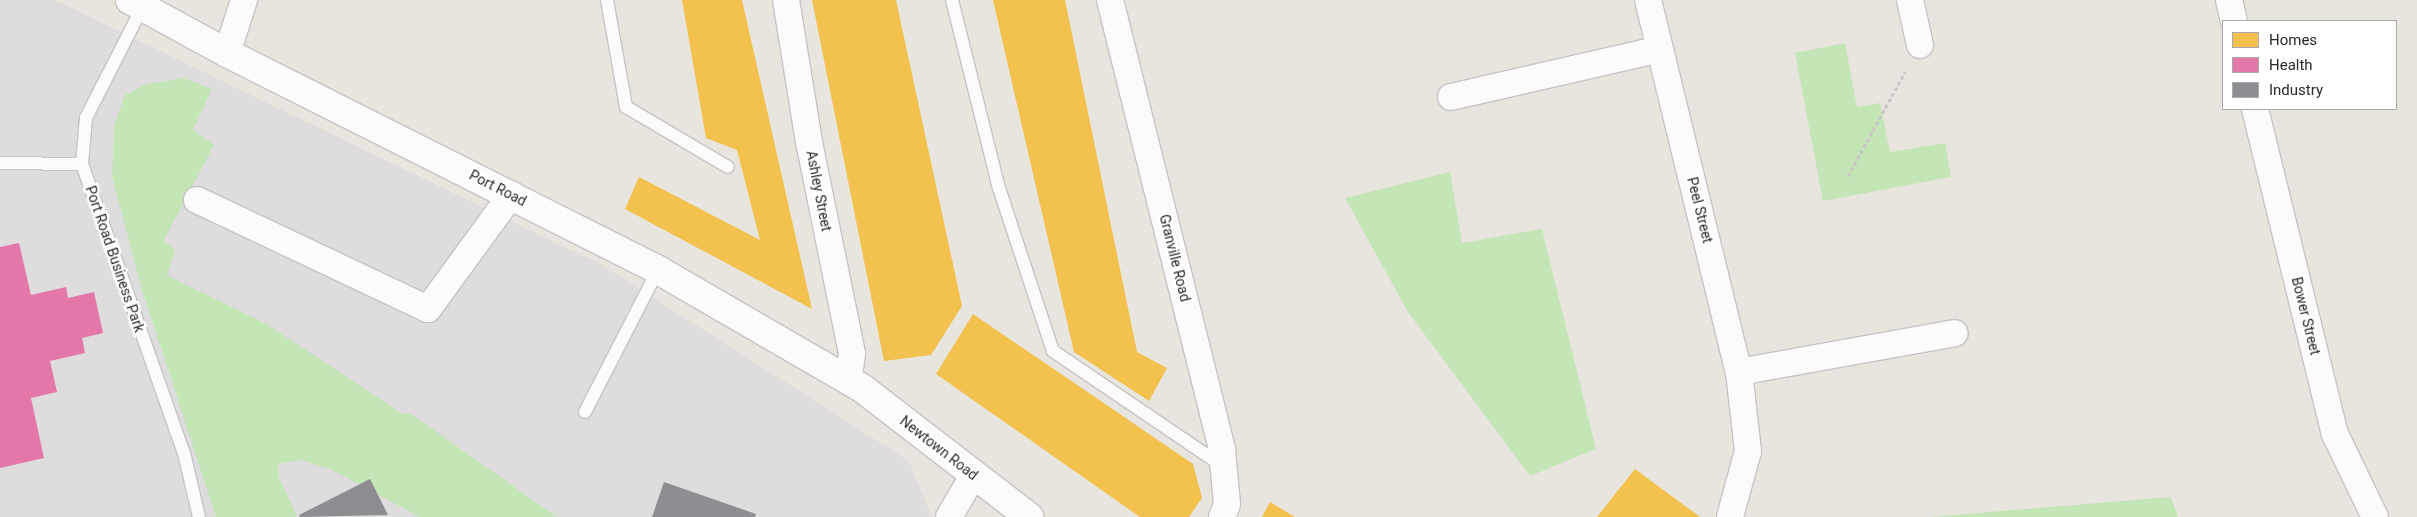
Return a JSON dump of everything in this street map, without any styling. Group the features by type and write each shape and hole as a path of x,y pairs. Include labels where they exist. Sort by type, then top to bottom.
{"main road":[{"name":"Port Road","path":"136,4 227,53 512,194 658,270 848,381"},
{"name":"Newtown Road","path":"848,381 974,474 1028,517"}],"street":[{"path":"227,53 244,0"},
{"name":"Ashley Street","path":"786,0 809,142 852,354 848,381"},
{"name":"Granville Road","path":"1110,0 1223,466 1227,504 1222,517"},
{"name":"Peel Street","path":"1648,0 1739,372 1748,451 1730,517"},
{"path":"1910,0 1920,46"},
{"path":"2228,0 2234,20"},
{"path":"1451,97 1660,49"},
{"name":"Bower Street","path":"2255,110 2335,434 2375,517"},
{"path":"197,200 428,309 512,194"},
{"path":"1739,372 1955,333"},
{"path":"948,517 974,474"}],"lane":[{"path":"607,0 626,107 728,167"},
{"path":"952,0 998,185 1053,352 1223,466"},
{"name":"Port Road Business Park","path":"136,4 86,118 82,164 184,453 199,517"},
{"path":"0,163 82,164"},
{"path":"585,412 658,270"}],"path":[{"path":"1848,176 1920,46"}],"shaded area":[{"path":"0,0 55,0 602,265 909,461 932,517 0,517"}],"green space":[{"path":"1845,43 1857,107 1880,103 1890,152 1945,143 1951,177 1823,201 1795,53"},
{"path":"184,78 212,89 193,130 214,145 164,240 175,251 167,275 266,324 403,414 411,414 557,517 420,517 330,469 301,460 278,464 279,477 297,517 216,517 142,290 112,177 114,126 125,95 147,84"},
{"path":"1450,172 1462,243 1542,229 1596,449 1530,476 1408,312 1345,198"},
{"path":"2171,497 2178,517 1930,517"}],"building: Homes":[{"path":"682,0 742,0 812,309 625,209 639,177 760,240 737,150 706,138"},
{"path":"812,0 896,0 962,306 931,355 884,361"},
{"path":"993,0 1065,0 1137,352 1167,368 1149,401 1074,352"},
{"path":"973,314 1193,464 1202,498 1189,517 1140,517 936,374"},
{"path":"1635,469 1700,517 1597,517"},
{"path":"1270,502 1295,517 1262,517"}],"building: Health":[{"path":"19,243 31,295 66,287 68,298 94,292 103,333 82,338 85,353 50,361 57,392 31,398 44,458 0,468 0,247"}],"building: Industry":[{"path":"370,479 388,515 300,517 299,515"},
{"path":"664,482 756,514 755,517 652,517"}]}
